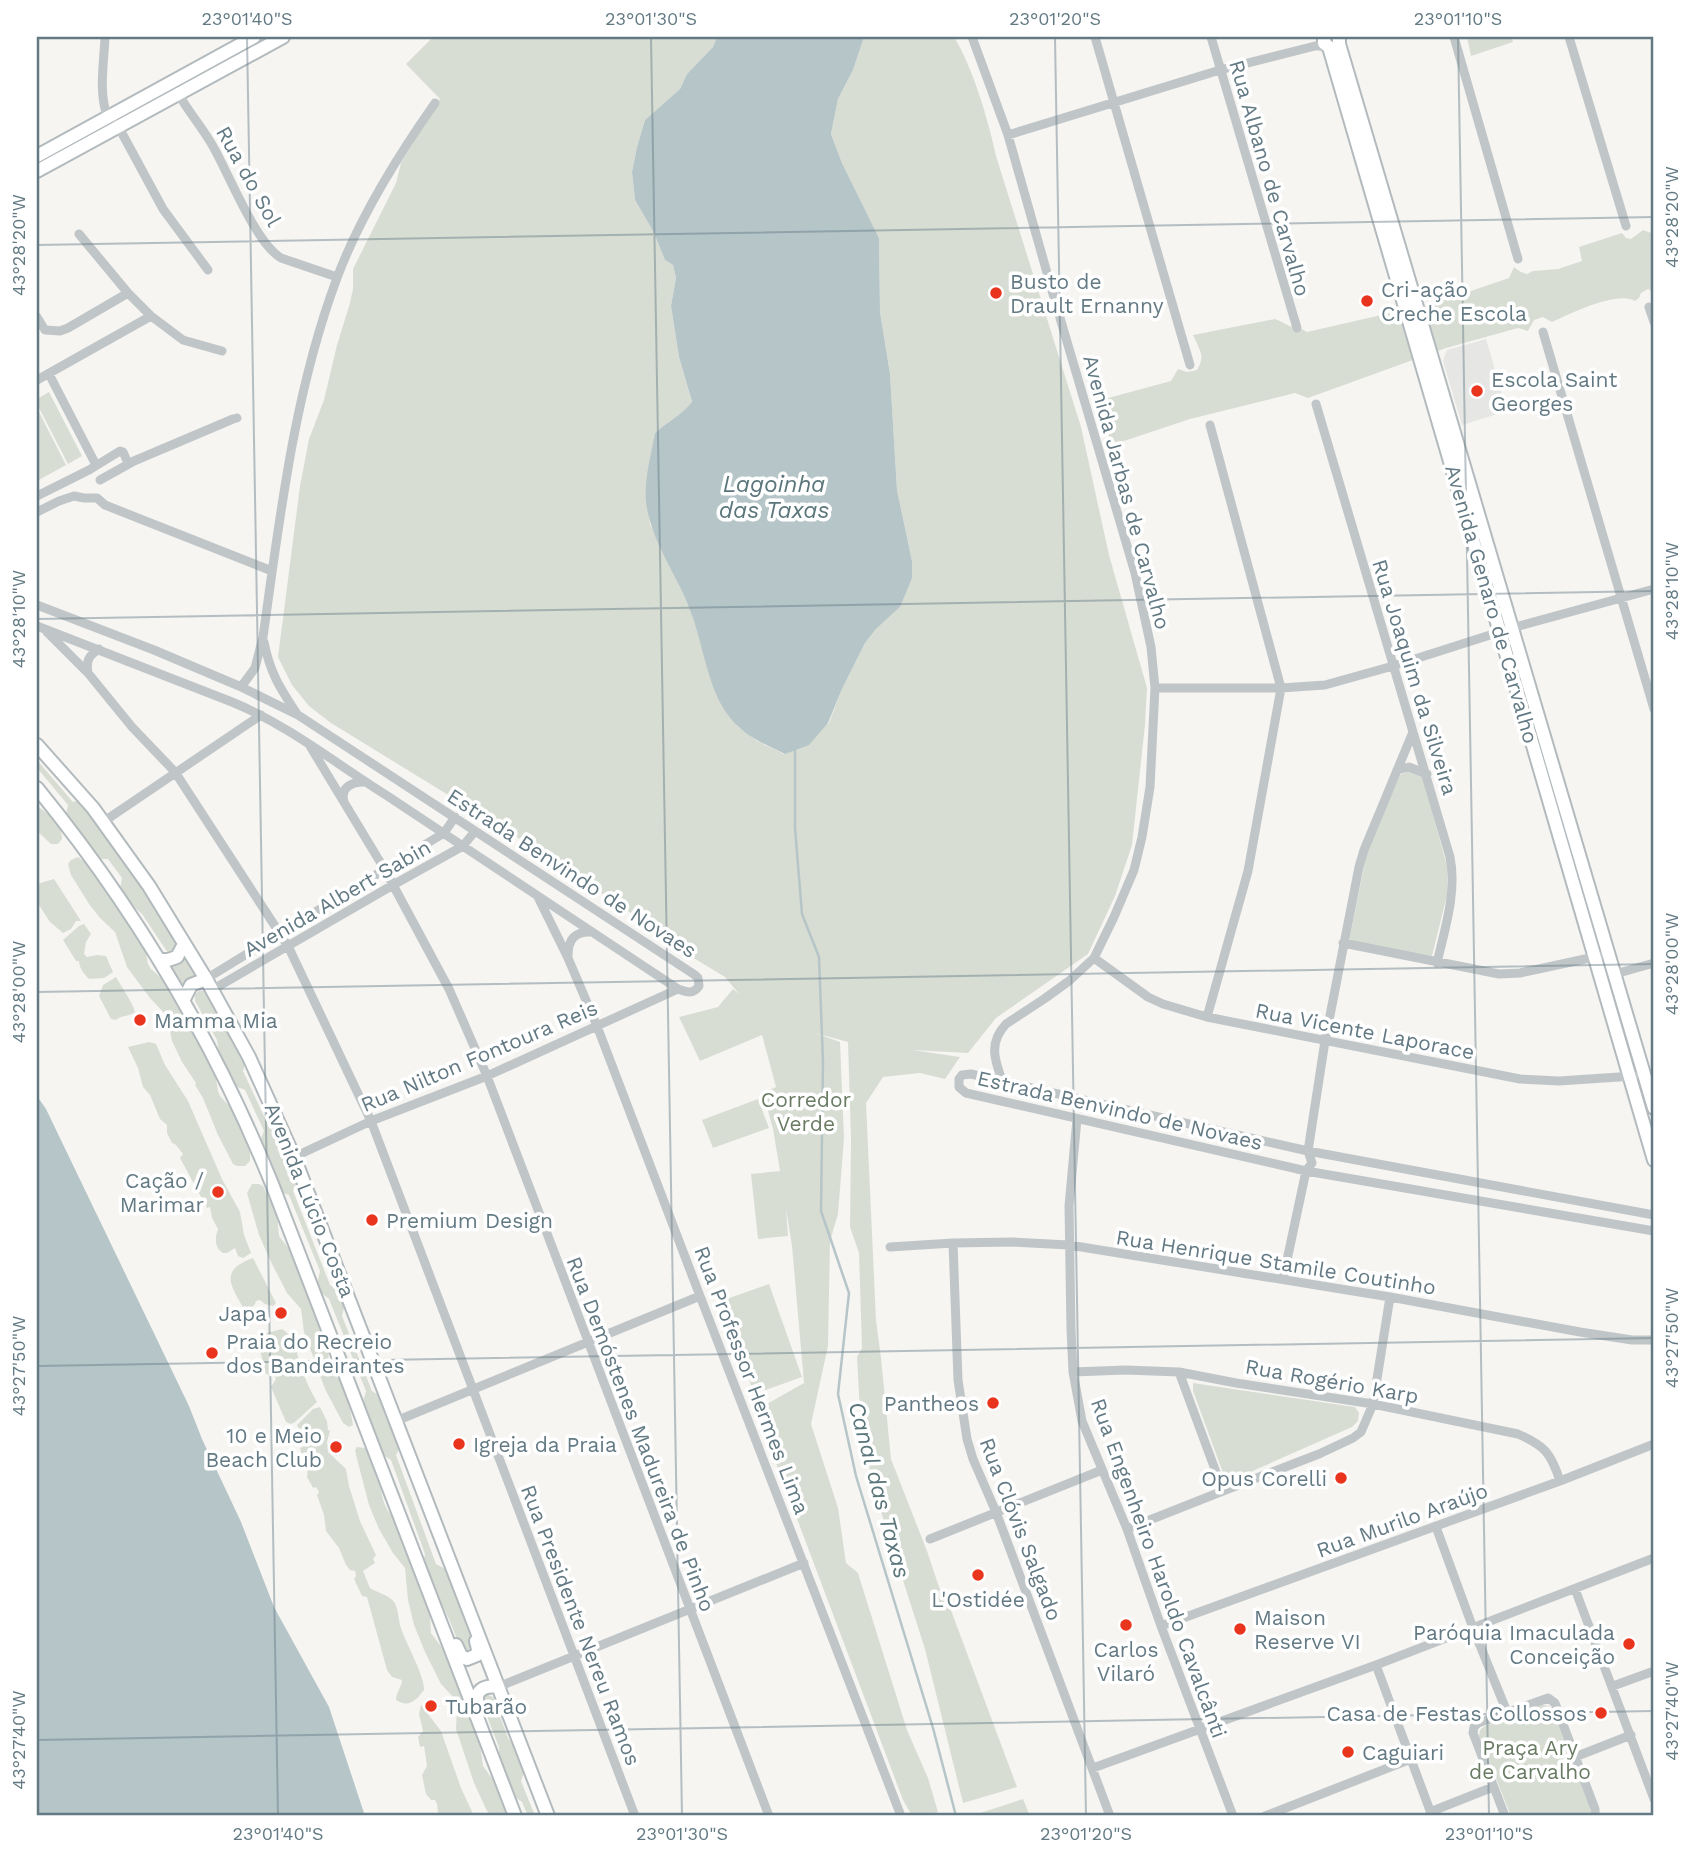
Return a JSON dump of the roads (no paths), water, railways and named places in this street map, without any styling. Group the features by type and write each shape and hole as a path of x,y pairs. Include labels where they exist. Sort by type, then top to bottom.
{"main road":[{"path":"37,171 114,120 254,37"},
{"path":"37,156 114,120 179,95 283,37"},
{"name":"Avenida Genaro de Carvalho","path":"1330,41 1506,630 1595,957 1654,1160"},
{"name":"Avenida Genaro de Carvalho","path":"1506,630 1609,954 1654,1108"},
{"name":"Avenida Lúcio Costa","path":"37,745 103,822 149,886 250,1057 294,1157 548,1816"},
{"name":"Avenida Lúcio Costa","path":"37,788 90,855 127,909 183,1001 238,1105 258,1150 515,1816"},
{"path":"159,960 177,957 184,944"},
{"path":"183,1001 191,985 209,984"},
{"path":"443,1628 451,1634 461,1656 467,1659 477,1655 478,1649 471,1627 471,1617"},
{"path":"484,1735 485,1722 476,1701 478,1692 489,1686 498,1686"}],"street":[{"path":"105,37 104,107 114,120 163,209 208,270"},
{"name":"Avenida Jarbas de Carvalho","path":"972,37 1008,135 1135,573 1152,647 1155,688 1150,787 1134,870 1094,958 1069,981 1000,1030 994,1045 994,1055 1002,1080"},
{"path":"1095,37 1191,365"},
{"name":"Rua Albano de Carvalho","path":"1211,37 1297,328"},
{"path":"1454,37 1518,259"},
{"path":"1569,37 1626,226"},
{"path":"1008,135 1220,70 1330,41"},
{"name":"Rua do Sol","path":"179,95 206,134 250,218 273,252 281,258 337,277"},
{"path":"242,687 255,668 263,637 292,442 322,323 337,277 374,200 435,103"},
{"path":"79,233 128,293 151,316 183,340 222,351"},
{"path":"37,317 43,329 64,330 128,293"},
{"path":"1650,307 1654,322"},
{"path":"37,380 151,316"},
{"path":"1543,332 1654,709"},
{"path":"49,374 100,480 97,498"},
{"name":"Rua Joaquim da Silveira","path":"1316,404 1427,774 1453,873 1437,963"},
{"path":"100,480 128,463 237,418"},
{"path":"1207,1017 1248,872 1281,688 1210,425"},
{"path":"37,496 121,451 128,463"},
{"path":"68,481 69,489 75,496"},
{"path":"37,512 75,496 97,498 105,505 272,571"},
{"path":"1155,688 1281,688 1325,685 1654,589"},
{"name":"Estrada Benvindo de Novaes","path":"37,605 242,687 298,715 698,978 699,986 693,992 678,989 308,742 261,715 40,627"},
{"name":"Rua Presidente Nereu Ramos","path":"40,627 88,673 132,727 175,772 281,932 371,1121 635,1816"},
{"path":"263,637 274,678 298,715"},
{"path":"88,673 89,656 99,649"},
{"path":"103,822 261,715"},
{"path":"1283,1279 1301,1170 1312,1163 1306,1151 1343,943 1364,849 1413,732"},
{"name":"Rua Demóstenes Madureira de Pinho","path":"308,742 393,885 449,989 486,1076 769,1816"},
{"path":"1397,770 1409,767 1427,774"},
{"path":"345,804 345,789 355,782 365,782"},
{"name":"Avenida Albert Sabin","path":"209,984 281,932 444,833 455,817"},
{"name":"Avenida Albert Sabin","path":"209,984 288,946 463,846 475,831"},
{"name":"Rua Professor Hermes Lima","path":"537,895 597,1026 901,1816"},
{"path":"568,958 569,942 573,937 579,933 592,932"},
{"path":"1343,943 1509,975 1609,954"},
{"name":"Rua Vicente Laporace","path":"1094,958 1148,997 1207,1017 1520,1079 1559,1081 1644,1075"},
{"path":"1615,974 1654,963"},
{"name":"Rua Nilton Fontoura Reis","path":"294,1157 371,1121 486,1076 678,989"},
{"name":"Estrada Benvindo de Novaes","path":"1654,1215 1306,1151 1002,1080 966,1074 962,1075 958,1082 958,1087 966,1093 1301,1170 1654,1231"},
{"name":"Rua Engenheiro Haroldo Cavalcânti","path":"1077,1119 1069,1206 1070,1329 1073,1372 1082,1421 1127,1529 1233,1816"},
{"path":"1301,1170 1295,1163 1297,1156 1306,1151"},
{"name":"Rua Henrique Stamile Coutinho","path":"890,1247 1013,1242 1069,1245 1390,1297 1593,1335 1654,1340"},
{"name":"Rua Clóvis Salgado","path":"953,1243 958,1380 967,1439 1110,1816"},
{"path":"396,1421 700,1296"},
{"path":"1127,1529 1319,1454 1361,1432 1373,1404 1390,1297"},
{"name":"Rua Rogério Karp","path":"1073,1372 1179,1372 1373,1404 1518,1434 1539,1443 1554,1463 1560,1481"},
{"path":"1179,1372 1223,1491"},
{"name":"Rua Murilo Araújo","path":"1161,1626 1436,1527 1654,1444"},
{"path":"930,1539 1102,1470"},
{"path":"1436,1527 1507,1712"},
{"path":"1093,1768 1376,1665 1654,1558"},
{"path":"498,1686 804,1563"},
{"path":"1575,1589 1630,1735 1651,1778 1654,1799"},
{"path":"1376,1665 1431,1814 1493,1787"},
{"path":"1613,1686 1654,1671"},
{"path":"1505,1816 1473,1733 1474,1727 1507,1712 1551,1699 1555,1703 1595,1809 1594,1816"},
{"path":"1575,1757 1630,1735"},
{"path":"1265,1816 1411,1759"}],"water":[{"name":"Lagoinha das Taxas","path":"717,37 864,37 853,70 838,99 831,134 842,163 879,238 880,312 890,374 897,490 912,561 912,578 900,607 865,643 828,723 809,745 785,754 747,733 734,722 721,704 710,678 695,623 658,543 646,502 647,476 655,433 692,402 679,357 671,306 676,278 673,265 665,260 653,231 635,200 632,172 645,120 680,89 687,74 713,47"},
{"path":"37,1096 46,1109 189,1406 241,1522 274,1607 329,1707 365,1816 37,1816"}],"waterway":[{"name":"Canal das Taxas","path":"795,751 795,828 802,914 819,957 823,1062 821,1211 849,1293 838,1394 856,1476 933,1728 956,1816"}],"place":[{"name":"Busto de Drault Ernanny","path":"996,293"},
{"name":"Cri-ação Creche Escola","path":"1367,301"},
{"name":"Escola Saint Georges","path":"1477,391"},
{"name":"Mamma Mia","path":"140,1020"},
{"name":"Cação / Marimar","path":"218,1192"},
{"name":"Premium Design","path":"372,1220"},
{"name":"Japa","path":"281,1313"},
{"name":"Praia do Recreio dos Bandeirantes","path":"212,1353"},
{"name":"Pantheos","path":"993,1403"},
{"name":"Igreja da Praia","path":"459,1444"},
{"name":"10 e Meio Beach Club","path":"336,1447"},
{"name":"Opus Corelli","path":"1341,1478"},
{"name":"L'Ostidée","path":"978,1575"},
{"name":"Carlos Vilaró","path":"1126,1625"},
{"name":"Maison Reserve VI","path":"1240,1629"},
{"name":"Paróquia Imaculada Conceição","path":"1629,1644"},
{"name":"Tubarão","path":"431,1706"},
{"name":"Casa de Festas Collossos","path":"1601,1713"},
{"name":"Caguiari","path":"1348,1752"}],"park label":[{"name":"Corredor Verde","path":"806,1111"},
{"name":"Praça Ary de Carvalho","path":"1530,1759"}]}
